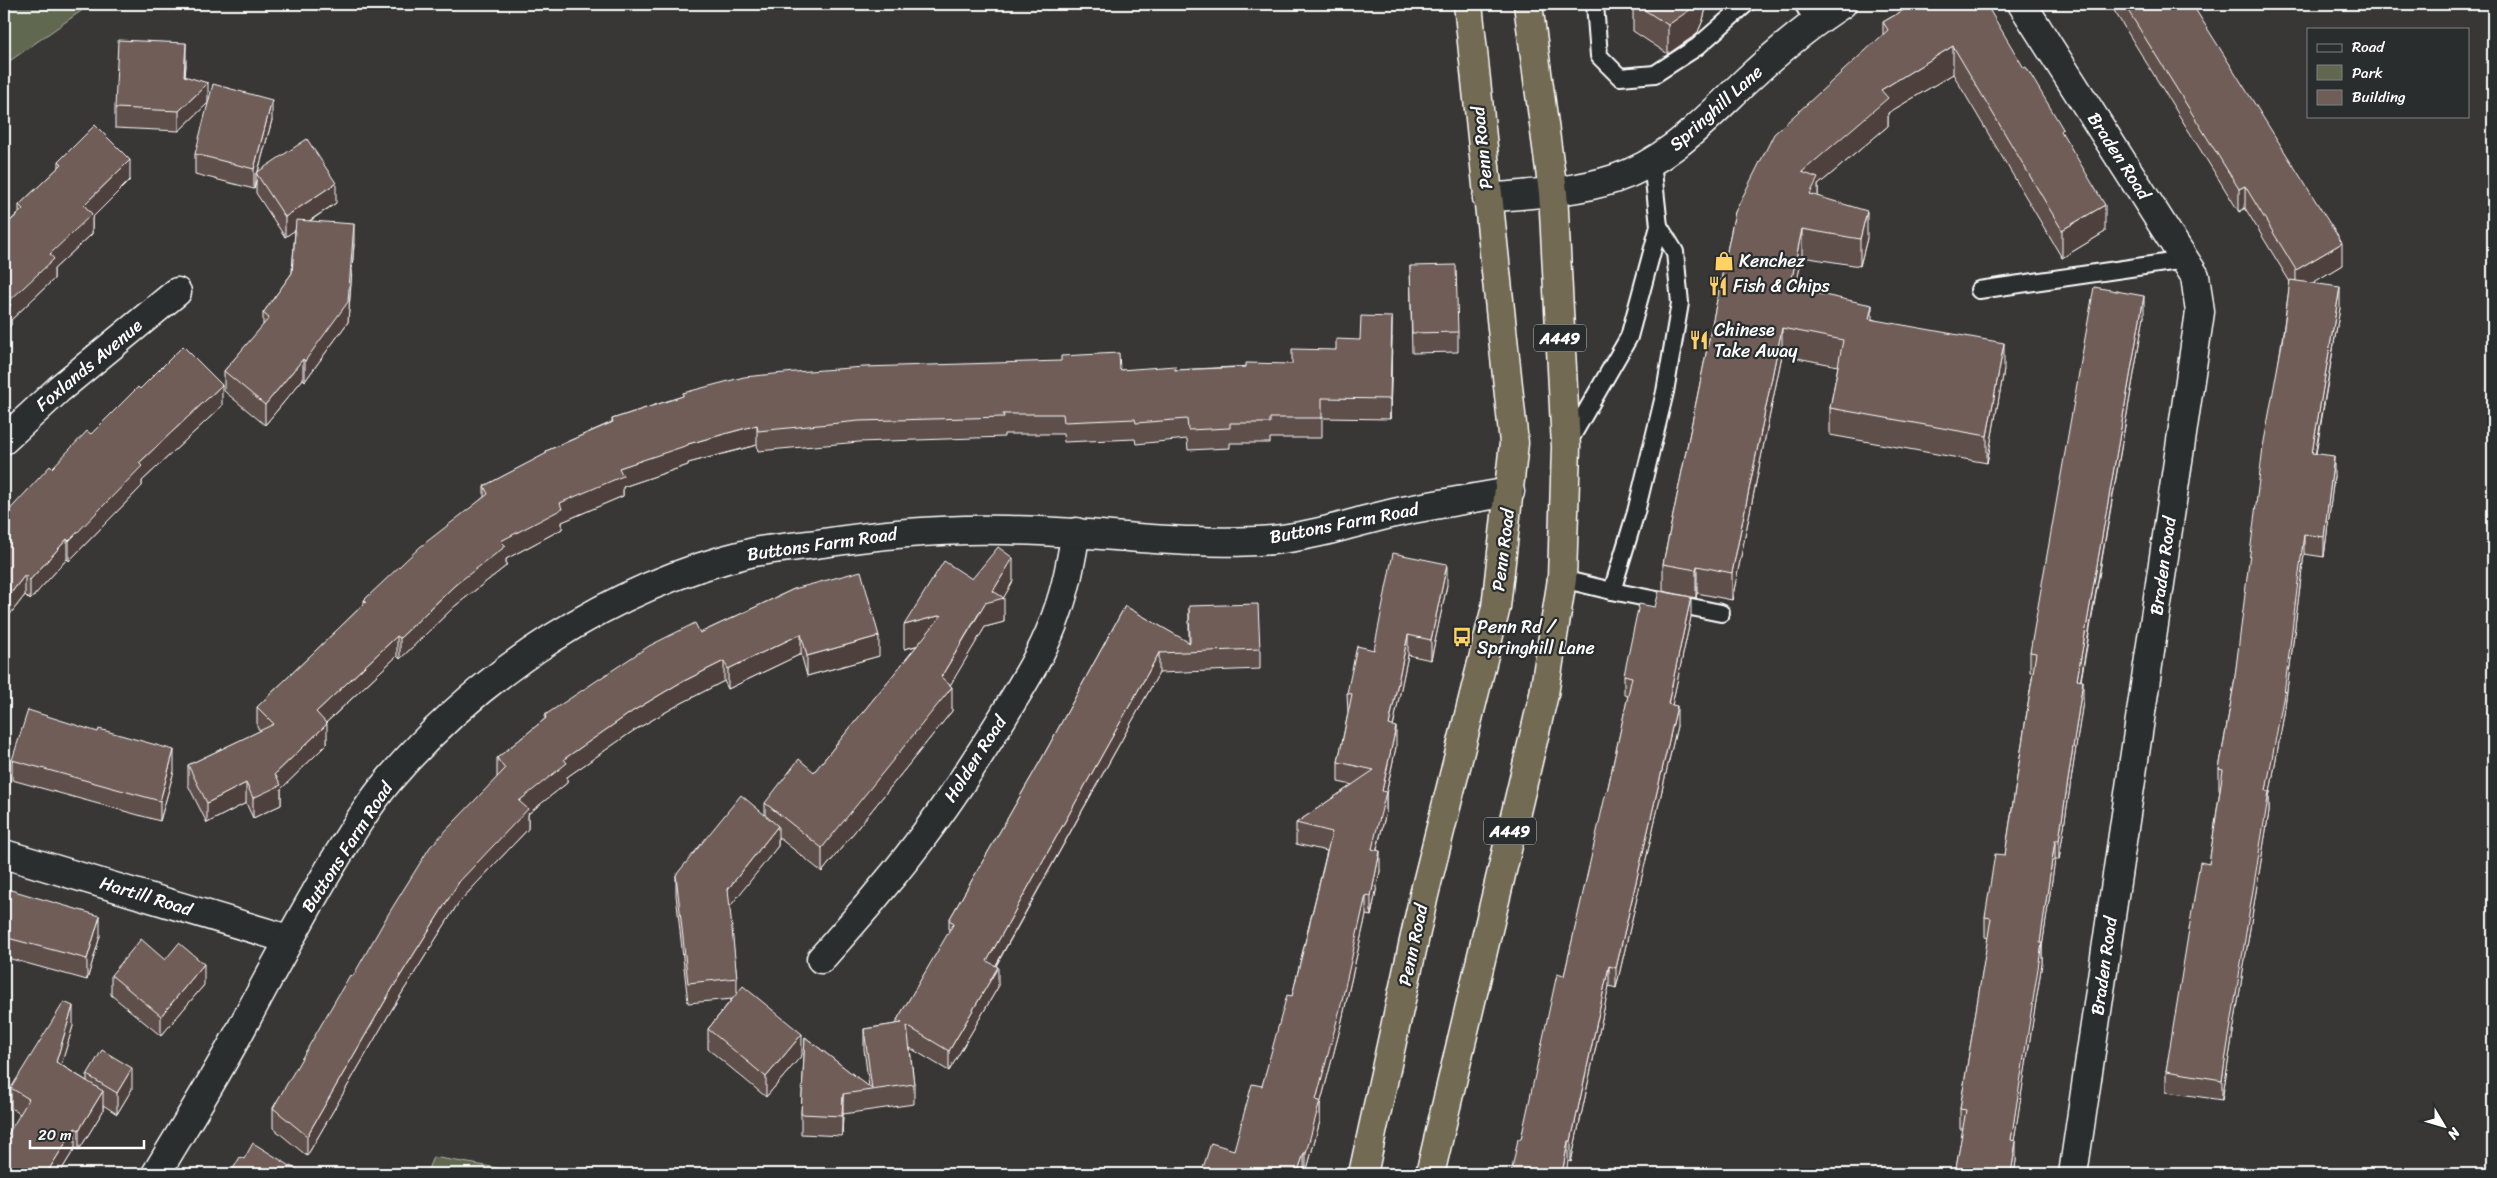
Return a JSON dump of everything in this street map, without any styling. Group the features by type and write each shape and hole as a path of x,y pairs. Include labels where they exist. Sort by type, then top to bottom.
{"highway":[{"name":"Penn Road","path":"1364,1174 1424,896 1496,607 1510,492 1514,443 1468,4"},
{"name":"A449","path":"1430,1174 1544,694 1562,579 1566,447 1553,192 1528,4"}],"street":[{"name":"Springhill Lane","path":"1487,198 1553,192 1614,179 1652,162 1680,144 1750,78 1809,13 1842,4"},
{"name":"Braden Road","path":"2022,4 2195,276 2200,312 2073,1174"},
{"name":"Foxlands Avenue","path":"4,440 59,388 177,292"},
{"name":"Buttons Farm Road","path":"156,1174 246,1020 288,939 351,834 387,782 438,727 492,682 553,638 622,598 684,573 751,553 931,530 1076,532 1195,541 1275,540 1402,511 1510,492"},
{"name":"Holden Road","path":"821,958 883,888 921,840 993,733 1022,686 1044,647 1057,614 1069,576 1076,532"},
{"name":"Hartill Road","path":"4,854 288,939"}],"lane":[{"path":"1595,4 1599,56 1620,77 1655,74 1697,47 1746,4"},
{"path":"1566,447 1629,337 1659,226 1652,162"},
{"path":"1612,591 1636,512 1663,401 1680,303 1675,252 1659,226"},
{"path":"1979,290 2185,260"},
{"path":"1562,579 1721,614"}],"green space":[{"path":"4,4 91,4 4,65"},
{"path":"433,1157 533,1174 426,1174"}],"building":[{"path":"1635,4 1697,4 1697,5 1668,25"},
{"path":"1914,4 1986,4 2063,129 2061,131 2105,205 2062,230 1953,46 1881,90 1888,98 1802,172 1818,178 1810,194 1867,211 1860,239 1802,229 1790,288 1872,305 1869,319 2004,343 1987,436 1830,408 1843,340 1782,328 1732,573 1697,566 1696,570 1663,564 1735,212 1774,134 1888,30 1883,22"},
{"path":"2124,4 2192,4 2342,243 2296,270 2245,186 2239,189"},
{"path":"118,40 186,43 184,76 208,83 179,111 115,108"},
{"path":"213,84 272,100 254,169 195,154"},
{"path":"95,125 130,160 84,205 92,214 50,254 54,259 8,302 11,305 4,312 4,227 23,209 19,205 62,164 59,161"},
{"path":"307,139 336,183 285,217 256,173"},
{"path":"296,220 354,224 348,302 305,361 303,359 265,405 224,371 269,318 263,313 292,273"},
{"path":"1456,265 1458,332 1412,333 1410,266"},
{"path":"2290,280 2340,287 2312,453 2334,456 2324,537 2304,534 2284,694 2266,791 2269,792 2222,1080 2166,1071 2200,862 2209,864 2223,770 2219,769 2234,684 2263,447 2282,343"},
{"path":"2094,287 2144,296 2077,680 2083,681 2059,840 2055,840 2040,943 2042,943 2011,1140 2016,1141 2011,1174 1955,1174 1966,1110 1960,1109 1991,918 1985,917 1995,854 2005,855 2036,653 2030,652"},
{"path":"1361,316 1392,317 1390,399 1322,398 1322,418 1270,418 1270,423 1230,423 1230,428 1188,430 1187,419 1136,423 1135,419 1064,422 1063,414 1003,414 1004,417 859,421 758,431 757,425 688,444 619,468 623,476 560,503 562,509 501,541 506,546 455,585 400,638 397,636 316,712 327,724 275,774 281,785 253,798 246,783 207,803 188,765 274,724 257,707 420,547 488,494 484,486 547,453 546,451 613,422 612,419 683,396 683,393 744,377 795,372 864,367 1061,361 1061,356 1119,353 1120,370 1175,366 1175,370 1246,367 1246,363 1292,364 1292,349 1336,350 1336,339 1360,340"},
{"path":"183,346 222,385 139,463 142,466 69,541 67,539 30,580 25,575 4,602 4,516 50,466 52,468 87,431 91,434"},
{"path":"998,547 1013,558 993,591 1004,598 985,603 941,677 952,687 822,848 765,803 799,759 814,772 942,615 904,625 944,561 972,579"},
{"path":"1393,553 1447,564 1431,640 1408,635 1389,725 1396,727 1382,791 1386,792 1372,849 1380,851 1371,896 1366,895 1340,1009 1316,1100 1320,1101 1306,1153 1304,1153 1297,1174 1201,1174 1211,1143 1234,1150 1252,1084 1262,1086 1287,995 1292,996 1332,832 1296,823 1374,770 1338,762 1352,694 1347,693 1357,646 1374,650"},
{"path":"861,571 879,636 807,656 801,634 728,669 724,661 678,684 633,711 564,759 567,763 519,801 528,809 459,882 392,989 307,1136 273,1108 350,975 353,976 430,847 505,769 497,758 546,718 545,715 649,646 695,623 700,633 794,589"},
{"path":"1659,591 1691,597 1668,704 1677,706 1616,968 1609,966 1571,1141 1568,1141 1562,1174 1511,1174 1518,1139 1521,1139 1557,974 1564,976 1607,792 1632,677 1624,675 1639,604 1655,607"},
{"path":"1258,604 1260,649 1159,653 987,961 998,967 949,1051 907,1026 914,1084 843,1094 842,1116 801,1114 805,1037 872,1089 864,1029 902,1023 897,1020 954,923 949,920 1041,760 1125,606 1190,643 1189,606"},
{"path":"28,710 98,732 99,729 174,750 160,801 12,760"},
{"path":"741,795 778,826 728,889 737,978 688,983 676,875"},
{"path":"4,888 100,916 87,959 4,937"},
{"path":"141,939 165,960 179,943 204,964 161,1016 111,975"},
{"path":"743,986 802,1034 766,1077 708,1029"},
{"path":"64,1002 73,1006 56,1062 103,1091 79,1130 75,1128 46,1174 4,1174 4,1141 29,1099 11,1088"},
{"path":"102,1050 132,1068 117,1093 87,1075"},
{"path":"253,1143 300,1172 298,1174 230,1174 240,1157 244,1159"}],"place":[{"name":"Kenchez","path":"1724,261"},
{"name":"Fish & Chips","path":"1718,286"},
{"name":"Chinese Take Away","path":"1699,340"},
{"name":"Penn Rd / Springhill Lane","path":"1462,637"}]}
